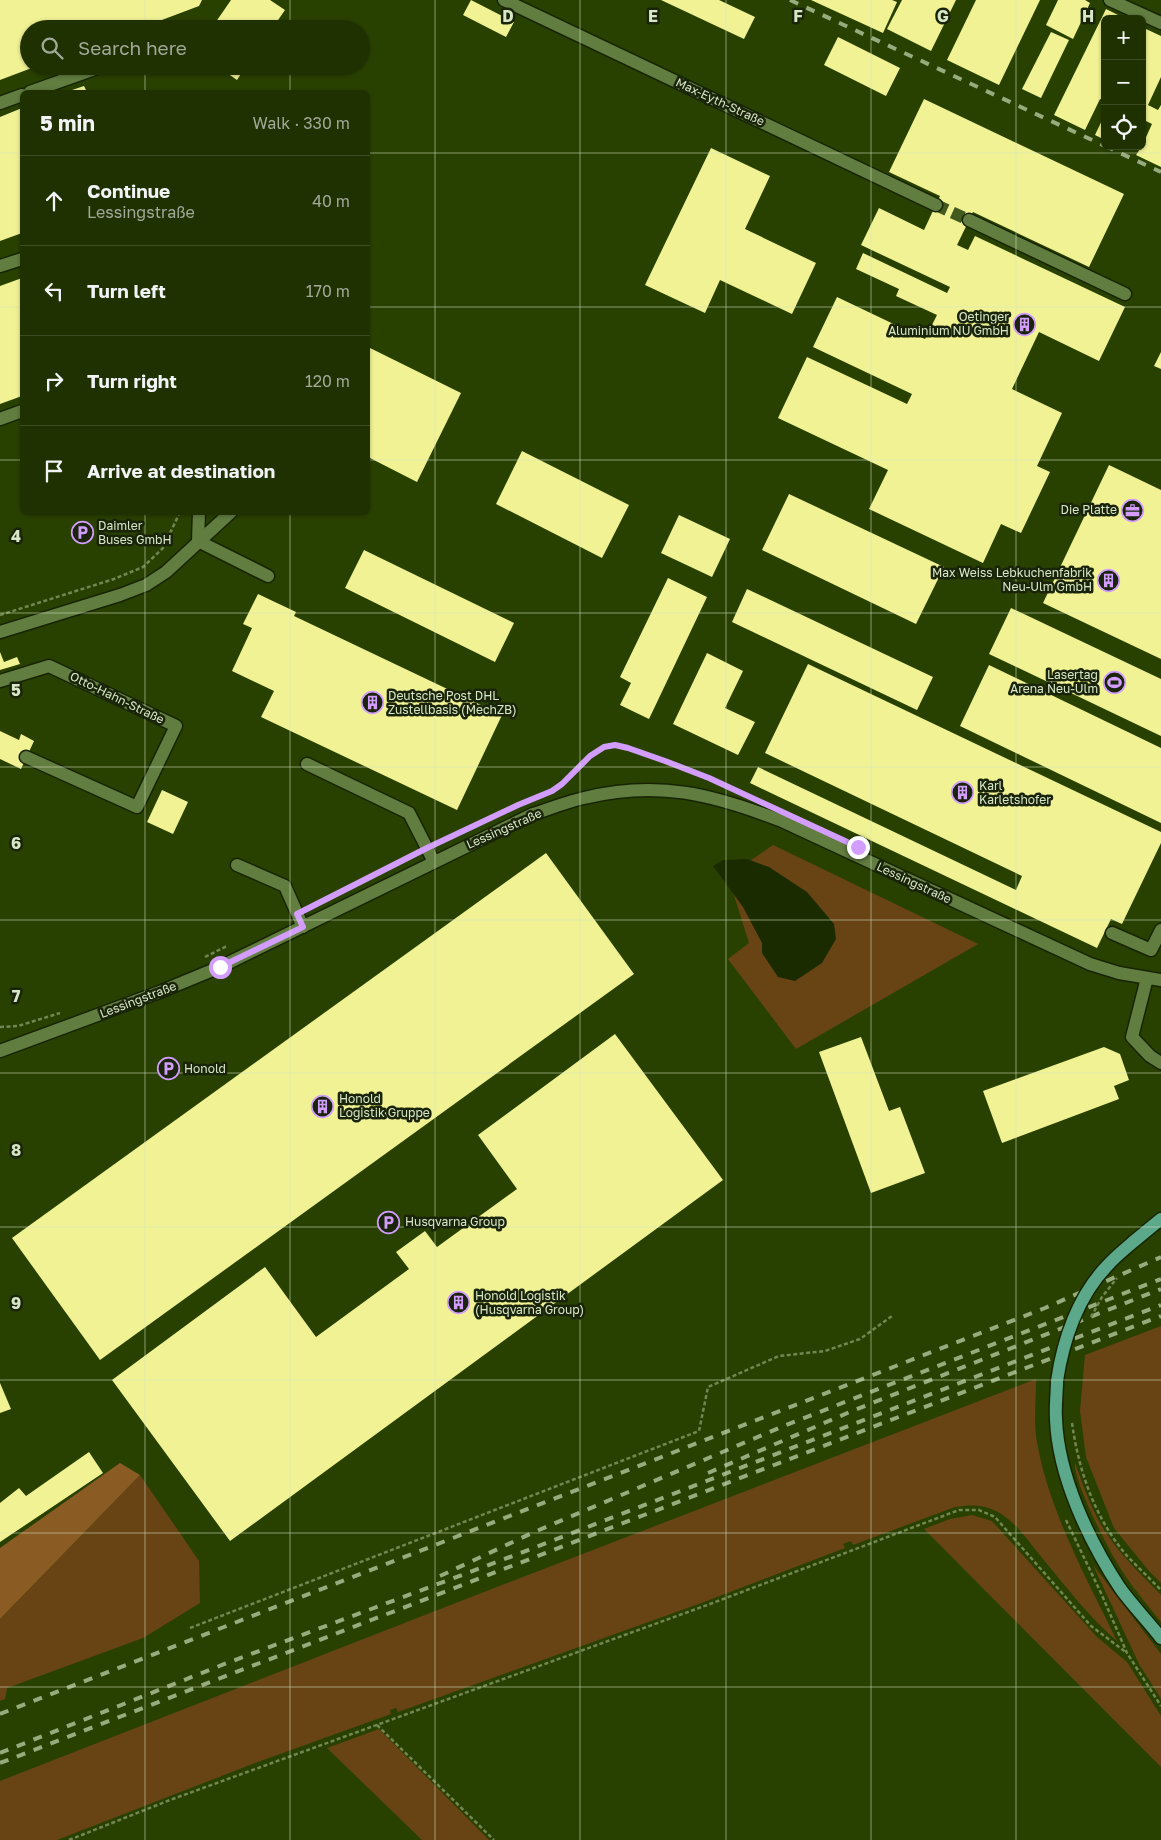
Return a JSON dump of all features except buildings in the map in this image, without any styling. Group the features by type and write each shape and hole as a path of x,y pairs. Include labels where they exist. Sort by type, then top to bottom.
{"main road":[{"path":"1161,1219 1106,1266 1080,1305 1060,1359 1057,1381 1056,1420 1062,1458 1075,1502 1096,1548 1121,1588 1161,1638"}],"street":[{"name":"Max-Eyth-Straße","path":"504,0 936,205"},
{"path":"1110,0 1161,23"},
{"path":"36,90 78,75"},
{"path":"0,103 20,96"},
{"path":"969,220 1125,294"},
{"path":"0,266 20,260"},
{"path":"0,419 20,412"},
{"path":"198,541 199,515"},
{"path":"0,632 120,595 146,585 166,572 228,515"},
{"path":"198,541 268,576"},
{"name":"Otto-Hahn-Straße","path":"0,682 48,666 176,726 137,807 26,757"},
{"path":"307,764 409,814 434,862"},
{"name":"Lessingstraße","path":"0,1051 220,967 532,814 584,798 646,789 676,790 741,805 782,821 1090,964 1119,973 1161,980"},
{"path":"237,865 285,886 303,927"},
{"path":"1112,933 1151,950 1161,930"},
{"path":"1146,978 1132,1037 1150,1056 1161,1063"}],"path":[{"path":"0,615 114,579 143,567 163,548 179,515"},
{"path":"544,794 562,784 590,756 604,747 615,745 665,761 726,787"},
{"path":"375,874 493,817"},
{"path":"198,960 234,943"},
{"path":"0,1027 18,1026 63,1012"},
{"path":"1089,1320 1102,1297 1120,1273"},
{"path":"190,1628 699,1431 708,1387 779,1356 825,1351 860,1339 892,1316"},
{"path":"1071,1417 1079,1462 1090,1494 1109,1531 1128,1556 1161,1590"},
{"path":"69,1840 170,1800 719,1600 959,1510 979,1510 995,1517 1091,1626 1126,1653 1161,1706"},
{"path":"377,1725 494,1840"}],"shaded area":[{"path":"773,845 978,944 796,1049 728,959 749,943 728,876"},
{"path":"747,859 769,867 807,892 834,924 836,939 822,963 795,981 778,977 762,953 762,943 743,907 713,866 723,860"},
{"path":"1161,1326 1161,1583 1114,1528 1086,1457 1080,1411 1085,1355"},
{"path":"1036,1379 1036,1436 1041,1463 1049,1489 1069,1541 1117,1641 1088,1612 1010,1520 986,1507 955,1507 853,1545 851,1541 843,1544 845,1548 704,1602 398,1712 396,1708 390,1710 391,1714 255,1763 57,1840 0,1840 0,1781"},
{"path":"120,1463 140,1475 0,1619 0,1548"},
{"path":"1075,1463 1089,1500 1102,1526 1126,1558 1161,1595 1161,1622 1129,1581 1107,1546 1079,1483"},
{"path":"140,1475 199,1561 200,1603 143,1638 7,1688 5,1699 0,1701 0,1619"},
{"path":"972,1515 992,1521 1097,1637 1127,1662 1161,1716 1161,1767 924,1529 950,1519"},
{"path":"1093,1565 1161,1654 1161,1699 1139,1664"},
{"path":"379,1729 489,1840 422,1840 327,1748"}],"tunnel":[{"path":"936,205 969,220"}],"railway":[{"path":"790,0 1101,144"},
{"path":"1114,150 1161,172"},
{"path":"0,1714 1045,1308 1161,1257"},
{"path":"440,1576 532,1533 786,1425 1161,1279"},
{"path":"708,1473 852,1411 1161,1289"},
{"path":"0,1753 227,1663 518,1554 1161,1305"},
{"path":"0,1763 1161,1316"}],"place":[{"name":"Oetinger Aluminium NU GmbH","path":"1025,324"},
{"name":"Die Platte","path":"1133,510"},
{"name":"Daimler Buses GmbH","path":"82,533"},
{"name":"Max Weiss Lebkuchenfabrik Neu-Ulm GmbH","path":"1108,580"},
{"name":"Lasertag Arena Neu-Ulm","path":"1114,682"},
{"name":"Deutsche Post DHL Zustellbasis (MechZB)","path":"372,703"},
{"name":"Karl Karletshofer","path":"963,793"},
{"name":"Honold","path":"168,1069"},
{"name":"Honold Logistik Gruppe","path":"323,1106"},
{"name":"Husqvarna Group","path":"389,1222"},
{"name":"Honold Logistik (Husqvarna Group)","path":"459,1303"}],"route":[{"path":"220,967 303,927 297,914 427,848 552,791 562,784 590,756 604,747 615,745 628,748 709,778 858,847"}]}
